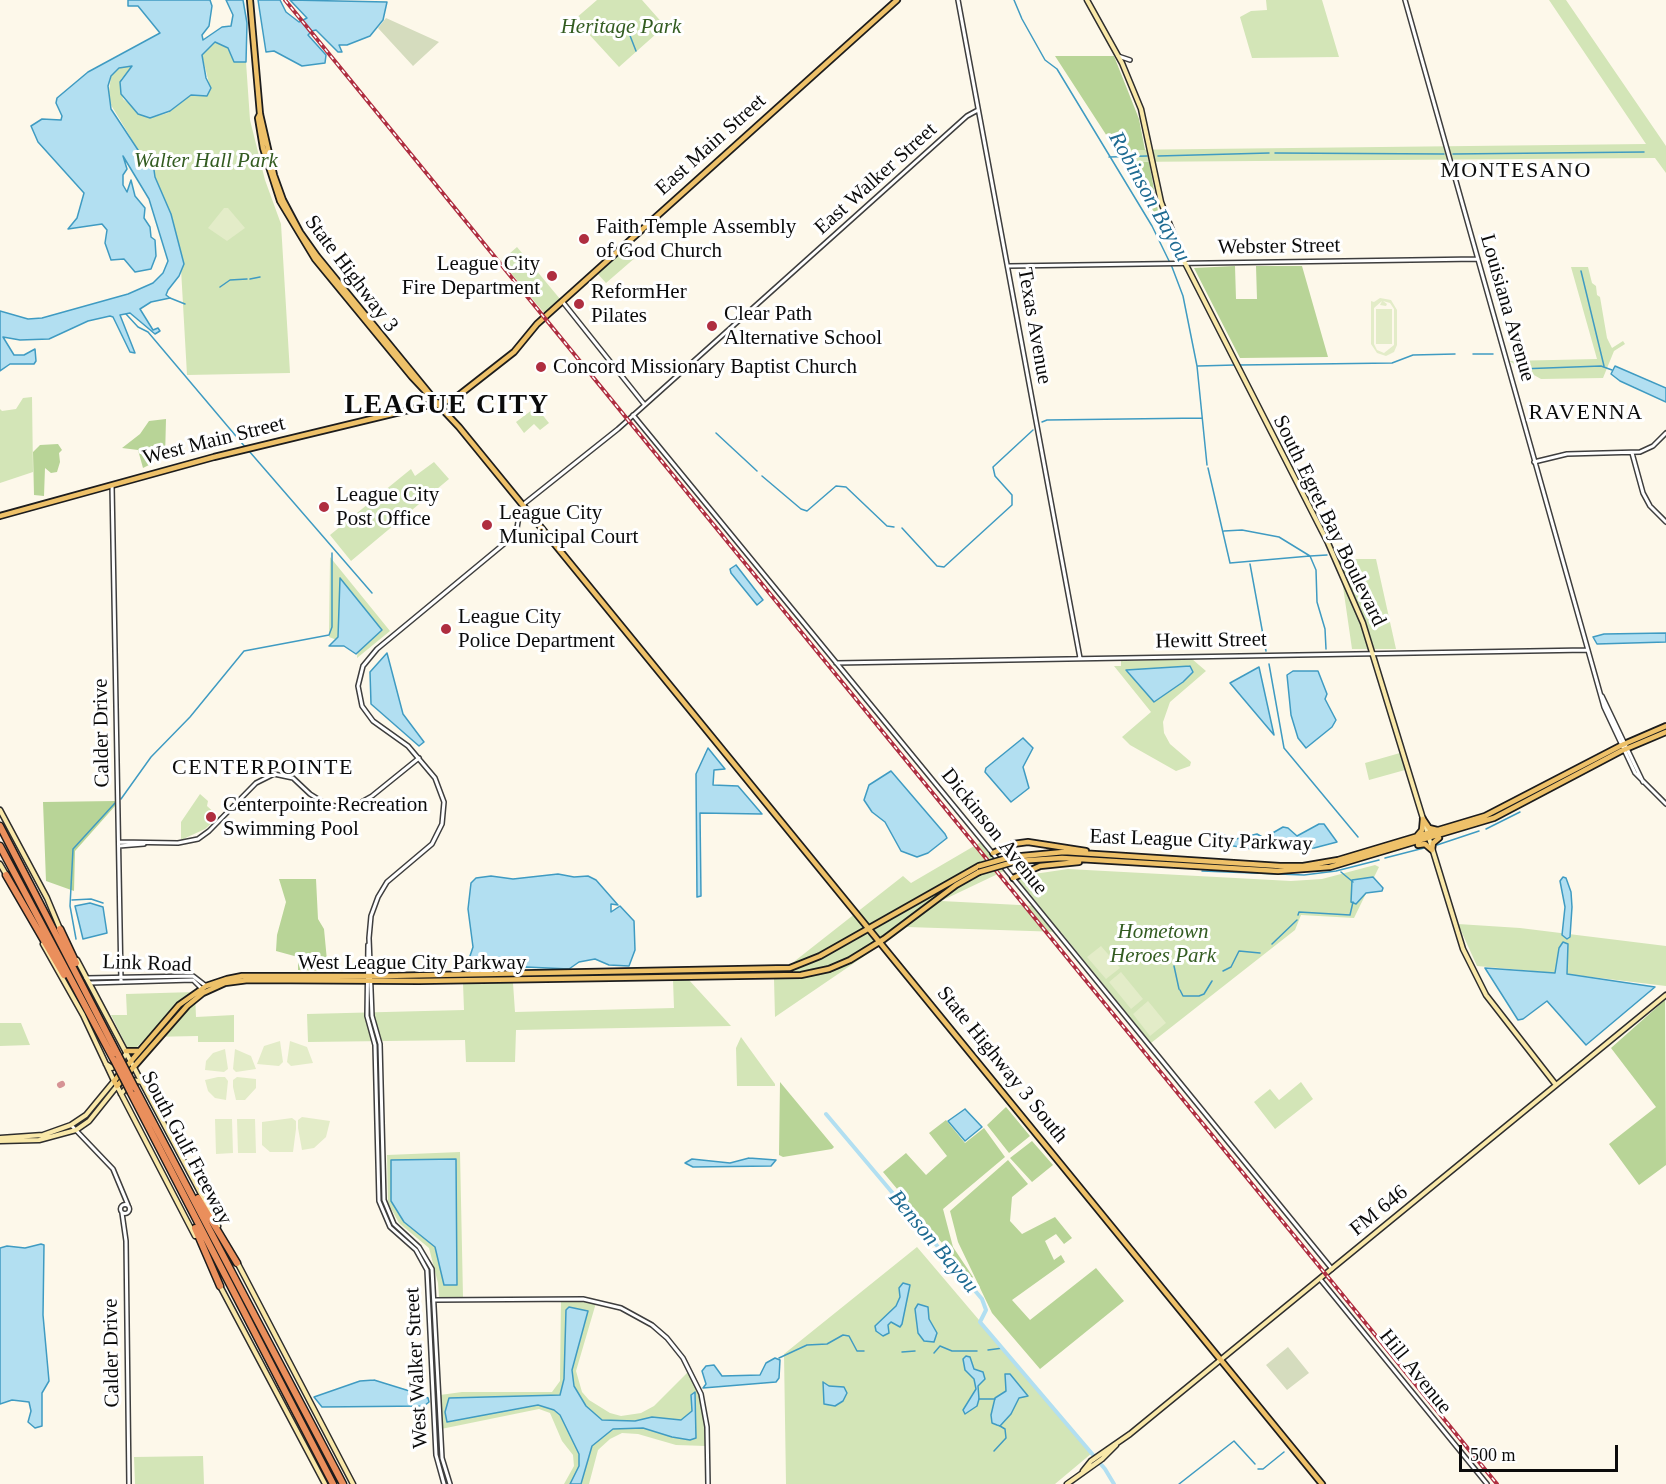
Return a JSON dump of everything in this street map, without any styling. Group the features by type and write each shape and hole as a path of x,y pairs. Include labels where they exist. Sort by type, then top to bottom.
{"highway":[{"name":"South Gulf Freeway","path":"0,826 92,1005 116,1058"},
{"name":"South Gulf Freeway","path":"0,846 82,1000 169,1152 343,1484"},
{"path":"6,874 55,960 82,1000"},
{"path":"60,929 91,997 92,1005"},
{"name":"South Gulf Freeway","path":"133,1090 149,1130 333,1484"},
{"path":"149,1130 220,1286"},
{"path":"169,1152 237,1263"}],"main road":[{"name":"State Highway 3","path":"250,0 260,114 274,175 300,232 438,404 668,683"},
{"name":"East Main Street","path":"438,404 462,394 514,352 532,328 897,0"},
{"name":"South Egret Bay Boulevard","path":"1088,0 1119,56 1141,109 1161,202 1185,263 1334,554 1374,654 1458,935 1478,981 1556,1085"},
{"name":"West Main Street","path":"0,516 249,448 438,404"},
{"name":"State Highway 3 South","path":"668,683 1322,1484"},
{"name":"East League City Parkway","path":"870,929 906,905 979,869 1011,856 1038,852 1098,854 1278,871 1313,869 1357,861 1403,847 1502,809 1666,726"},
{"name":"East League City Parkway","path":"880,941 979,869 1017,861 1062,858 1303,866 1349,858 1413,839 1463,829 1508,811 1596,765 1625,746 1666,732"},
{"path":"0,810 47,898 88,983 127,1051 353,1484"},
{"path":"1423,819 1430,830 1445,829"},
{"path":"1413,839 1421,832 1423,819"},
{"path":"1403,847 1424,844 1432,850 1436,840 1463,829"},
{"path":"993,854 1013,844 1028,842 1098,854"},
{"path":"1013,878 1053,863 1136,862"},
{"path":"0,864 83,1016 220,1286 325,1484"},
{"name":"West League City Parkway","path":"743,973 804,965 870,929"},
{"name":"West League City Parkway","path":"0,1139 39,1140 76,1130 89,1121 131,1060 179,1005 201,989 242,976 369,979 743,973 801,975 850,960 880,941"},
{"name":"West League City Parkway","path":"0,1139 43,1136 71,1125 86,1115 134,1066 187,1006 208,988"},
{"name":"FM 646","path":"1067,1484 1666,995"},
{"path":"127,1051 132,1053 141,1050"},
{"path":"105,1063 112,1068 119,1065 127,1051"},
{"path":"121,1094 133,1080 143,1082"}],"street":[{"name":"Texas Avenue","path":"958,0 1080,658"},
{"name":"Louisiana Avenue","path":"1405,0 1600,693 1635,773 1666,804"},
{"path":"1119,56 1130,60"},
{"name":"East Walker Street","path":"522,506 707,352 967,116 978,110"},
{"name":"Webster Street","path":"1008,266 1478,259"},
{"path":"562,301 644,404"},
{"name":"Dickinson Avenue","path":"633,414 1332,1269"},
{"path":"1534,462 1567,454 1632,453 1653,446 1666,433"},
{"path":"1632,453 1643,494 1650,506 1666,522"},
{"name":"Calder Drive","path":"111,484 121,979"},
{"name":"West Walker Street","path":"450,1484 442,1458 432,1300 427,1270 422,1258 390,1227 379,1201 375,1045 367,1016 371,916 387,882 432,844 442,824 444,802 441,789 419,758 408,746 373,721 362,706 358,686 363,666 377,649 516,534 522,506"},
{"name":"Hewitt Street","path":"836,663 1587,650"},
{"path":"119,844 184,843 203,836 256,783 269,775 288,776 315,798 333,806 345,807 366,801 419,758"},
{"name":"Link Road","path":"88,983 193,976 208,988"},
{"name":"Link Road","path":"86,978 194,980 201,989"},
{"path":"71,1125 113,1169 128,1205 122,1205"},
{"path":"124,1196 122,1213 128,1212"},
{"name":"Calder Drive","path":"128,1205 125,1221 129,1484"},
{"name":"Calder Drive","path":"122,1213 125,1221"},
{"name":"Hill Avenue","path":"1320,1279 1487,1484"},
{"path":"432,1300 583,1299 621,1308 652,1325 676,1348 691,1371 701,1394 707,1427 708,1484"},
{"name":"West Walker Street","path":"432,1300 436,1455 444,1484"}],"green space":[{"name":"Heritage Park","path":"597,0 642,0 665,26 619,67 575,19"},
{"path":"1266,0 1322,0 1339,57 1252,58 1240,17 1251,11 1267,10"},
{"path":"1549,0 1566,0 1666,146 1666,173 1655,158 1124,162 1116,150 1646,144"},
{"path":"386,18 439,42 413,66 378,28"},
{"name":"Walter Hall Park","path":"216,42 228,48 234,62 246,62 250,120 265,180 281,224 290,373 187,375 181,269 184,264 171,214 155,177 153,163 140,153 108,100 111,76 120,68 130,65 132,66 121,79 123,99 146,117 168,113 191,95 202,94 209,83 202,55"},
{"path":"1055,56 1114,56 1139,119 1145,150 1116,150"},
{"path":"1124,162 1149,162 1160,222"},
{"path":"224,208 228,208 245,228 227,241 208,228"},
{"path":"517,247 560,299 545,314 501,261"},
{"path":"627,247 636,257 606,283 597,273"},
{"path":"1235,266 1236,299 1257,299 1256,266 1302,266 1328,357 1240,358 1194,268"},
{"path":"1571,267 1588,267 1592,283 1596,286 1597,295 1600,297 1607,338 1612,348 1623,341 1625,344 1614,351 1603,378 1541,379 1509,361 1597,359"},
{"path":"1380,298 1391,300 1397,310 1397,345 1394,352 1386,356 1377,353 1371,344 1371,301 1374,302","holes":["1382,301 1380,305 1386,306 1387,304 1383,301 1390,303 1394,309 1394,345 1384,353 1377,350 1374,344 1374,308"]},
{"path":"1376,309 1392,309 1392,344 1376,344"},
{"path":"32,397 33,472 0,483 0,409 2,411 16,409 23,398"},
{"path":"536,407 549,423 540,430 534,424 524,433 516,422"},
{"path":"166,419 165,458 160,451 152,451 151,464 143,468 138,450 122,448 140,434 149,421"},
{"path":"58,444 62,450 59,453 60,462 57,472 51,473 45,468 44,496 34,495 33,452 40,445"},
{"path":"434,462 449,479 351,561 330,535 411,469 415,476"},
{"path":"330,557 390,631 357,658 358,648 329,637"},
{"path":"1339,559 1376,559 1396,649 1352,649"},
{"path":"1192,659 1206,671 1170,702 1163,722 1164,733 1170,744 1191,762 1190,766 1176,771 1130,745 1122,737 1151,712 1114,666 1121,666 1121,661"},
{"path":"1400,753 1405,770 1369,780 1365,763"},
{"path":"200,794 208,801 207,806 219,817 205,829 181,840 181,822"},
{"path":"115,801 115,806 75,851 74,891 46,881 43,802"},
{"name":"Hometown Heroes Park","path":"981,842 1004,871 941,901 1039,906 1018,880 1034,874 1068,869 1291,881 1322,879 1375,865 1379,867 1354,918 1301,915 1295,930 1151,1043 1061,932 907,927 775,1017 774,979 791,964 903,876 911,883"},
{"path":"279,879 316,879 318,919 324,929 328,971 298,970 298,957 276,951 277,935 286,902"},
{"path":"1458,924 1520,928 1666,946 1666,986 1567,974 1568,944 1563,942 1555,973 1477,966"},
{"path":"1101,946 1120,968 1106,979 1087,957"},
{"path":"1121,972 1143,999 1131,1009 1109,982"},
{"path":"673,980 689,980 731,1026 516,1030 515,1062 466,1062 465,1040 308,1042 307,1014 464,1010 463,983 513,983 515,1012 674,1008"},
{"path":"195,992 196,1017 234,1015 234,1042 198,1042 198,1036 147,1037 135,1049 128,1049 111,1015 127,1015 126,994"},
{"path":"1665,1000 1666,1165 1639,1185 1609,1144 1656,1107 1611,1048"},
{"path":"1148,1001 1166,1023 1150,1036 1133,1014"},
{"path":"0,1023 21,1023 30,1045 0,1046"},
{"path":"741,1037 775,1086 737,1086 736,1048"},
{"path":"280,1041 283,1062 279,1066 257,1064 264,1046"},
{"path":"290,1041 307,1047 313,1063 291,1066 287,1062"},
{"path":"225,1049 228,1069 224,1072 205,1070 206,1061 213,1053"},
{"path":"235,1049 251,1056 256,1069 236,1072 233,1069"},
{"path":"225,1077 228,1081 226,1100 215,1098 208,1091 205,1080"},
{"path":"237,1077 256,1079 256,1088 245,1100 236,1100 233,1080"},
{"path":"780,1082 834,1147 832,1149 783,1157 779,1155"},
{"path":"1301,1082 1313,1099 1275,1129 1254,1102 1270,1089 1279,1100"},
{"path":"1006,1107 1030,1136 1009,1153 987,1125"},
{"path":"302,1117 330,1121 326,1137 314,1148 302,1150 298,1120"},
{"path":"292,1118 296,1121 293,1152 270,1152 262,1145 262,1122"},
{"path":"215,1119 232,1119 233,1153 216,1154"},
{"path":"237,1119 255,1119 256,1153 238,1153"},
{"path":"946,1120 965,1143 984,1128 1005,1157 943,1209 953,1247 973,1277 972,1279 883,1172 906,1153 926,1175 947,1156 929,1133"},
{"path":"1032,1141 1053,1165 1032,1182 1010,1158"},
{"path":"460,1152 463,1297 439,1297 438,1283 429,1248 399,1223 388,1203 387,1155"},
{"path":"1008,1160 1028,1184 1012,1197 1010,1221 1022,1234 1055,1217 1072,1238 1064,1244 1056,1234 1045,1241 1054,1260 1061,1255 1065,1262 1012,1300 1030,1320 1096,1268 1124,1301 1040,1369 992,1313 958,1242 950,1211"},
{"path":"917,1247 1092,1453 1055,1484 786,1484 784,1354"},
{"path":"561,1300 596,1303 576,1371 582,1392 589,1400 610,1413 621,1416 641,1413 654,1406 689,1371 702,1403 706,1446 676,1445 638,1434 622,1433 610,1439 598,1450 589,1484 564,1484 574,1466 573,1455 562,1441 550,1413 539,1409 441,1429 440,1395 462,1392 552,1392 560,1381"},
{"path":"1288,1347 1309,1373 1287,1390 1266,1365"},
{"path":"203,1456 204,1484 135,1484 134,1457"}],"water":[{"path":"128,0 210,0 212,6 209,26 202,35 203,40 222,27 231,26 233,15 226,0 243,0 247,23 246,62 234,62 228,48 215,42 202,55 206,78 211,88 207,96 191,95 170,111 150,118 138,114 121,94 120,82 132,66 119,68 111,76 108,86 111,109 140,153 153,163 155,177 171,214 184,264 179,276 168,290 166,295 170,298 151,302 140,309 153,330 158,328 160,331 155,334 130,313 120,315 135,353 130,352 113,317 110,316 88,321 49,339 20,340 3,337 14,355 24,355 35,349 36,361 34,364 10,364 0,371 0,311 28,319 42,318 128,294 153,283 163,273 168,261 149,199 123,156 127,169 123,175 123,185 127,192 131,180 135,196 145,208 144,218 150,227 151,237 155,240 156,256 151,269 135,272 124,259 111,260 105,243 107,230 102,224 68,229 77,218 84,193 38,142 31,126 42,119 61,120 62,116 56,103 57,98 88,72 160,33 138,6 128,6"},
{"path":"258,0 280,0 286,12 299,22 307,18 290,0 387,2 383,20 370,36 347,45 339,45 342,52 338,52 316,30 312,31 308,35 326,55 325,63 302,66 274,51 266,52"},
{"path":"1615,366 1666,388 1666,402 1620,381 1611,374"},
{"path":"736,565 763,600 757,605 731,573 730,569"},
{"path":"340,578 382,630 356,654 344,646 329,646 338,637"},
{"path":"1666,633 1666,642 1597,644 1593,637 1604,634"},
{"path":"387,653 403,714 424,742 419,746 371,704 370,672"},
{"path":"1190,666 1193,672 1183,682 1154,702 1126,670"},
{"path":"1259,667 1274,735 1230,683"},
{"path":"1293,671 1318,671 1327,694 1325,699 1336,720 1332,727 1306,748 1298,738 1291,715 1287,675"},
{"path":"1023,738 1033,748 1023,767 1029,788 1011,802 985,772 986,768"},
{"path":"708,748 725,769 714,770 713,785 738,786 762,814 700,813 701,896 697,897 696,774"},
{"path":"891,771 947,838 928,853 917,857 901,851 885,822 872,812 864,800 869,785"},
{"path":"1319,824 1324,824 1337,842 1314,848 1252,849 1227,845 1212,847 1209,844 1217,833 1236,839 1257,834 1264,838 1283,827 1288,828 1297,836"},
{"path":"558,874 574,877 588,876 596,880 618,905 611,904 611,912 620,906 634,921 635,950 629,966 609,965 595,959 579,962 569,969 526,967 474,970 469,959 473,947 468,909 471,883 476,878 491,876 513,879"},
{"path":"1373,877 1383,888 1382,891 1366,893 1356,904 1351,902 1352,880"},
{"path":"1563,877 1566,878 1571,892 1572,907 1570,937 1567,939 1562,935 1565,907 1560,881"},
{"path":"90,903 103,907 107,933 83,939 75,906"},
{"path":"1563,942 1568,944 1567,974 1655,987 1586,1045 1547,1001 1523,1019 1518,1020 1485,968 1555,973 1559,948"},
{"path":"965,1109 982,1127 965,1141 948,1121"},
{"path":"749,1158 776,1160 771,1166 693,1167 685,1163 692,1159 730,1163"},
{"path":"456,1159 457,1285 444,1285 435,1247 404,1222 391,1201 391,1160"},
{"path":"44,1245 43,1315 49,1381 42,1393 42,1426 35,1428 28,1422 31,1411 29,1402 12,1400 0,1404 0,1248 7,1246 25,1248"},
{"path":"903,1283 910,1285 902,1324 900,1327 891,1322 888,1325 889,1333 883,1336 876,1331 875,1326 896,1306 900,1297 899,1288"},
{"path":"918,1304 928,1307 929,1319 937,1333 934,1342 924,1341 918,1333 915,1309"},
{"path":"569,1307 588,1311 572,1370 574,1386 586,1406 602,1420 635,1421 652,1417 681,1420 692,1411 691,1395 695,1392 696,1438 690,1440 672,1437 643,1428 613,1429 592,1446 581,1484 570,1484 579,1466 579,1454 560,1415 554,1410 538,1405 447,1422 445,1412 449,1398 560,1395 564,1379 566,1310"},
{"path":"966,1356 970,1357 974,1369 983,1372 985,1379 978,1386 977,1406 965,1414 963,1410 976,1389 974,1379 965,1370 963,1359"},
{"path":"775,1358 780,1360 779,1378 776,1382 703,1388 706,1384 702,1371 706,1366 714,1365 722,1376 760,1375 766,1363"},
{"path":"1005,1374 1010,1374 1028,1396 1019,1398 1011,1414 1000,1426 992,1423 991,1415 995,1398 1006,1391"},
{"path":"374,1380 416,1393 428,1398 429,1402 424,1406 322,1407 314,1397 360,1381"},
{"path":"823,1382 829,1386 844,1387 847,1393 843,1401 835,1406 824,1404"}],"waterway":[{"name":"Robinson Bayou","path":"1014,0 1045,60 1057,69 1152,226 1172,267 1183,296 1197,366 1207,465"},
{"path":"629,33 636,51"},
{"path":"1453,154 1644,152"},
{"path":"1158,156 1269,153"},
{"path":"1275,153 1444,154"},
{"path":"1109,157 1147,156"},
{"path":"1581,271 1604,366"},
{"path":"250,279 260,277"},
{"path":"220,287 230,280 247,279"},
{"path":"170,298 185,304"},
{"path":"126,314 138,327 148,332 246,448"},
{"path":"1240,365 1392,363 1413,355 1455,354"},
{"path":"1473,354 1493,354"},
{"path":"1198,366 1235,365"},
{"path":"1519,369 1601,366 1612,370"},
{"path":"1042,422 1047,420 1202,418"},
{"path":"902,528 937,566 944,567 1012,505 1012,495 995,476 993,467 1033,430"},
{"path":"716,433 757,471"},
{"path":"249,451 372,593"},
{"name":"Robinson Bayou","path":"1208,468 1230,563 1310,556 1316,570 1317,602 1325,629 1326,649"},
{"path":"762,476 801,509 807,511 836,486 846,487 887,526 894,527"},
{"name":"Robinson Bayou","path":"1224,531 1242,530 1279,537 1310,556 1327,555"},
{"path":"121,799 151,757 190,717 244,651 329,635 332,627 332,553"},
{"path":"1250,564 1266,651"},
{"path":"1269,664 1284,748 1358,837"},
{"path":"76,939 70,906 73,849 115,803"},
{"path":"1486,829 1520,812"},
{"path":"1437,845 1479,831"},
{"path":"1385,858 1424,848"},
{"path":"1202,871 1304,875 1336,871 1379,860"},
{"path":"1341,872 1353,882"},
{"path":"72,900 91,899 103,903"},
{"path":"1298,915 1299,912 1350,915 1353,902"},
{"path":"1272,944 1297,920"},
{"path":"1223,971 1231,967 1239,951 1260,953"},
{"path":"1174,966 1179,989"},
{"path":"1180,990 1183,996 1199,996 1204,994 1212,981"},
{"name":"Benson Bayou","path":"826,1114 982,1299 986,1310 980,1322 1105,1469 1114,1484"},
{"path":"779,1358 807,1345 827,1344 843,1335 849,1336 857,1351 864,1351"},
{"path":"934,1353 940,1346 952,1351 977,1351"},
{"path":"988,1350 1003,1348"},
{"path":"902,1352 915,1351"},
{"path":"979,1399 995,1399"},
{"path":"994,1451 1006,1438 1005,1429 1000,1426"},
{"path":"1179,1484 1234,1441 1255,1464"},
{"path":"1258,1469 1263,1469 1284,1452"}],"railway":[{"path":"285,0 1497,1484"}],"place":[{"name":"Faith Temple Assembly of God Church","path":"584,239"},
{"name":"League City Fire Department","path":"552,276"},
{"name":"ReformHer Pilates","path":"579,304"},
{"name":"Clear Path Alternative School","path":"712,326"},
{"name":"Concord Missionary Baptist Church","path":"541,367"},
{"name":"League City Post Office","path":"324,507"},
{"name":"League City Municipal Court","path":"487,525"},
{"name":"League City Police Department","path":"446,629"},
{"name":"Centerpointe Recreation Swimming Pool","path":"211,817"}],"district":[{"name":"MONTESANO","path":"1516,171"},
{"name":"LEAGUE CITY","path":"447,406"},
{"name":"RAVENNA","path":"1586,413"},
{"name":"CENTERPOINTE","path":"263,768"}]}
